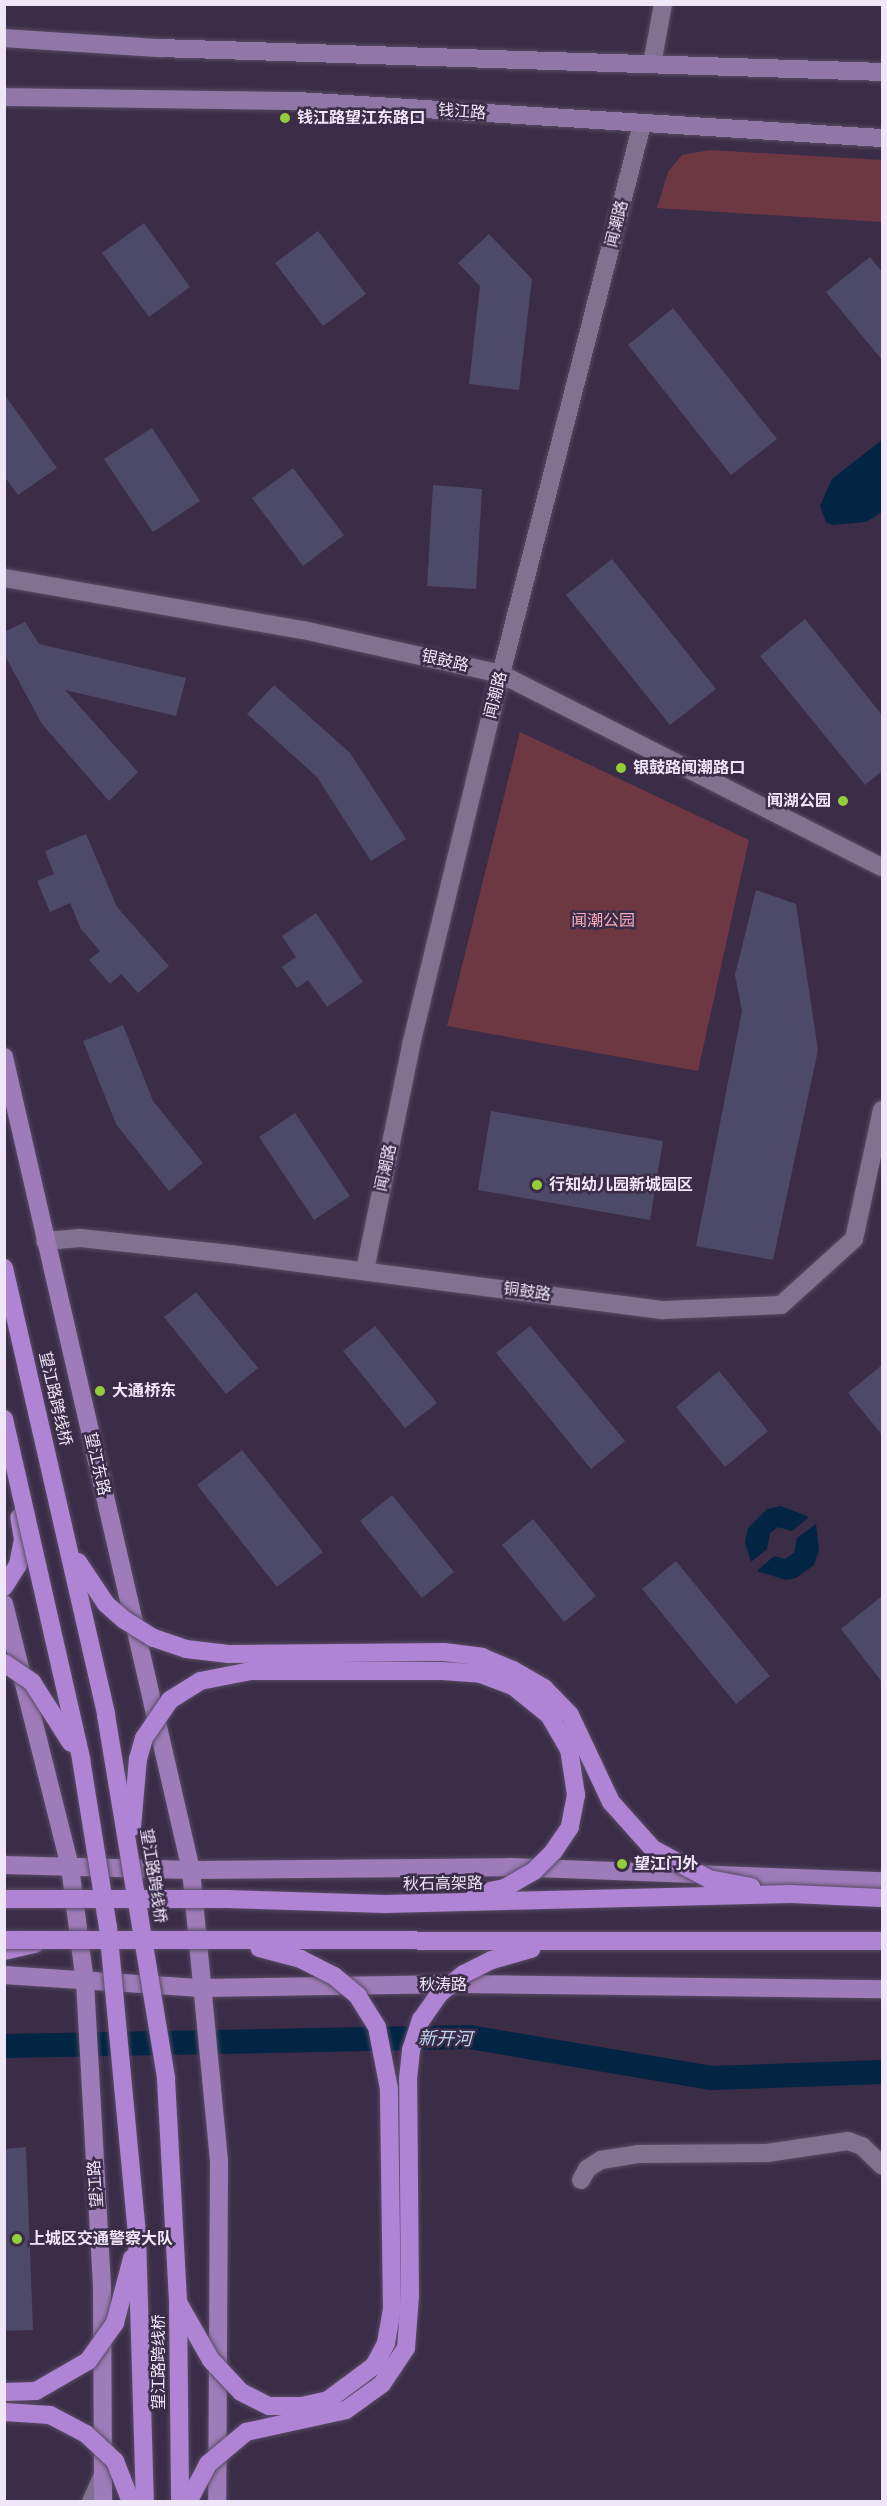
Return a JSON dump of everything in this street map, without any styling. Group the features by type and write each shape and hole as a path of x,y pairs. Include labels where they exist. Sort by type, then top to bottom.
{"highway":[{"name":"望江路跨线桥","path":"4,1268 68,1540 106,1715 166,2079 178,2302 180,2502"},
{"name":"望江路跨线桥","path":"4,1419 81,1759 108,1927 137,2236 145,2502"},
{"path":"4,1587 18,1565 23,1539 11,1476 10,1441"},
{"path":"68,1540 86,1577 106,1604 154,1638 186,1649 229,1654 444,1652 482,1657 513,1670 544,1688 570,1716 611,1802 653,1849 709,1879 791,1894"},
{"path":"4,1663 33,1682 81,1759"},
{"path":"130,1853 138,1759 144,1738 170,1700 194,1684 225,1674 251,1671 442,1671 481,1674 530,1698 560,1731 576,1775 570,1827 534,1871 504,1888 434,1904"},
{"name":"秋石高架路","path":"4,1899 434,1904 791,1894 882,1898"},
{"path":"4,1940 882,1941"},
{"path":"4,1951 47,1941"},
{"path":"178,2302 211,2360 241,2392 269,2406 302,2406 328,2400 374,2366 386,2343 392,2310 389,2089 377,2026 358,1996 334,1976 301,1959 234,1941"},
{"path":"188,2502 208,2464 246,2432 346,2410 382,2384 406,2348 410,2296 408,2079 411,2050 421,2020 439,1994 464,1974 492,1960 565,1942"},
{"path":"4,2392 36,2391 87,2361 115,2323 137,2236"},
{"path":"4,2412 50,2415 86,2433 114,2461 131,2502"}],"main road":[{"path":"4,38 160,48 882,72"},
{"name":"钱江路","path":"4,97 298,101 882,138"},
{"name":"望江东路","path":"4,1057 191,1870"},
{"path":"4,1604 70,1867"},
{"path":"4,1865 191,1870 510,1866 882,1881"},
{"name":"望江路","path":"70,1867 85,1982 102,2287 103,2502"},
{"path":"191,1870 209,2093 219,2161 217,2502"},
{"name":"秋涛路","path":"4,1975 202,1988 467,1984 882,1989"}],"street":[{"path":"651,64 663,4"},
{"name":"闻潮路","path":"365,1269 411,1045 501,674 642,124"},
{"name":"银鼓路","path":"4,578 303,630 501,674 882,867"},
{"name":"铜鼓路","path":"45,1241 80,1238 365,1269 663,1310 781,1305 854,1239 882,1110"},
{"path":"581,2180 586,2169 601,2160 637,2154 767,2153 848,2141 862,2146 882,2165"},
{"path":"91,2502 103,2475"}],"green space":[{"path":"710,150 882,160 882,222 657,208 668,172 682,155"},
{"name":"闻潮公园","path":"520,732 749,840 698,1071 447,1026"}],"water":[{"path":"882,440 882,512 866,522 832,525 826,522 820,506 832,479"},
{"path":"781,1506 809,1517 792,1531 778,1527 770,1533 767,1549 751,1562 745,1542 748,1528 767,1509"},
{"path":"816,1524 819,1550 814,1565 796,1578 786,1580 757,1571 774,1556 785,1559 794,1553 797,1538"}],"building":[{"path":"144,223 190,287 149,317 102,253"},
{"path":"318,231 366,294 323,326 275,263"},
{"path":"489,234 532,279 519,390 469,384 480,286 458,263"},
{"path":"870,257 882,272 882,360 826,292"},
{"path":"673,308 777,439 731,475 628,345"},
{"path":"4,394 57,468 18,495 4,476"},
{"path":"152,428 200,501 153,532 104,459"},
{"path":"293,468 344,535 303,566 252,498"},
{"path":"433,485 482,489 476,589 427,586"},
{"path":"612,559 716,689 670,725 566,595"},
{"path":"805,619 882,715 882,771 865,785 760,656"},
{"path":"25,622 39,644 186,678 176,716 65,690 138,772 109,801 42,724 4,654 4,632"},
{"path":"274,685 350,753 406,839 371,861 317,777 247,714"},
{"path":"86,834 117,907 169,966 138,993 121,974 110,984 89,960 100,951 81,929 70,903 50,912 37,881 54,874 45,851"},
{"path":"756,890 796,904 818,1050 773,1260 696,1246 742,1011 735,975"},
{"path":"316,913 363,982 327,1007 308,980 297,988 282,967 296,957 282,936"},
{"path":"123,1025 153,1101 203,1163 169,1191 116,1124 83,1041"},
{"path":"491,1111 663,1141 650,1220 478,1190"},
{"path":"295,1113 350,1196 314,1220 259,1137"},
{"path":"196,1292 258,1368 226,1394 164,1317"},
{"path":"375,1326 437,1403 405,1428 343,1351"},
{"path":"530,1326 625,1441 591,1469 496,1353"},
{"path":"882,1365 882,1435 848,1393"},
{"path":"719,1371 768,1431 725,1467 676,1407"},
{"path":"242,1450 323,1552 277,1587 197,1485"},
{"path":"392,1495 454,1572 422,1598 360,1521"},
{"path":"533,1519 596,1596 564,1622 502,1545"},
{"path":"676,1561 770,1676 736,1704 642,1589"},
{"path":"882,1596 882,1682 841,1629"},
{"name":"上城区交通警察大队","path":"26,2147 33,2330 4,2331 4,2149"}],"waterway":[{"name":"新开河","path":"4,2046 469,2037 711,2078 882,2072"}],"place":[{"name":"钱江路望江东路口","path":"285,118"},
{"name":"银鼓路闻潮路口","path":"621,768"},
{"name":"闻湖公园","path":"843,801"},
{"name":"行知幼儿园新城园区","path":"537,1185"},
{"name":"大通桥东","path":"100,1391"},
{"name":"望江门外","path":"622,1864"},
{"name":"上城区交通警察大队","path":"17,2239"}]}
